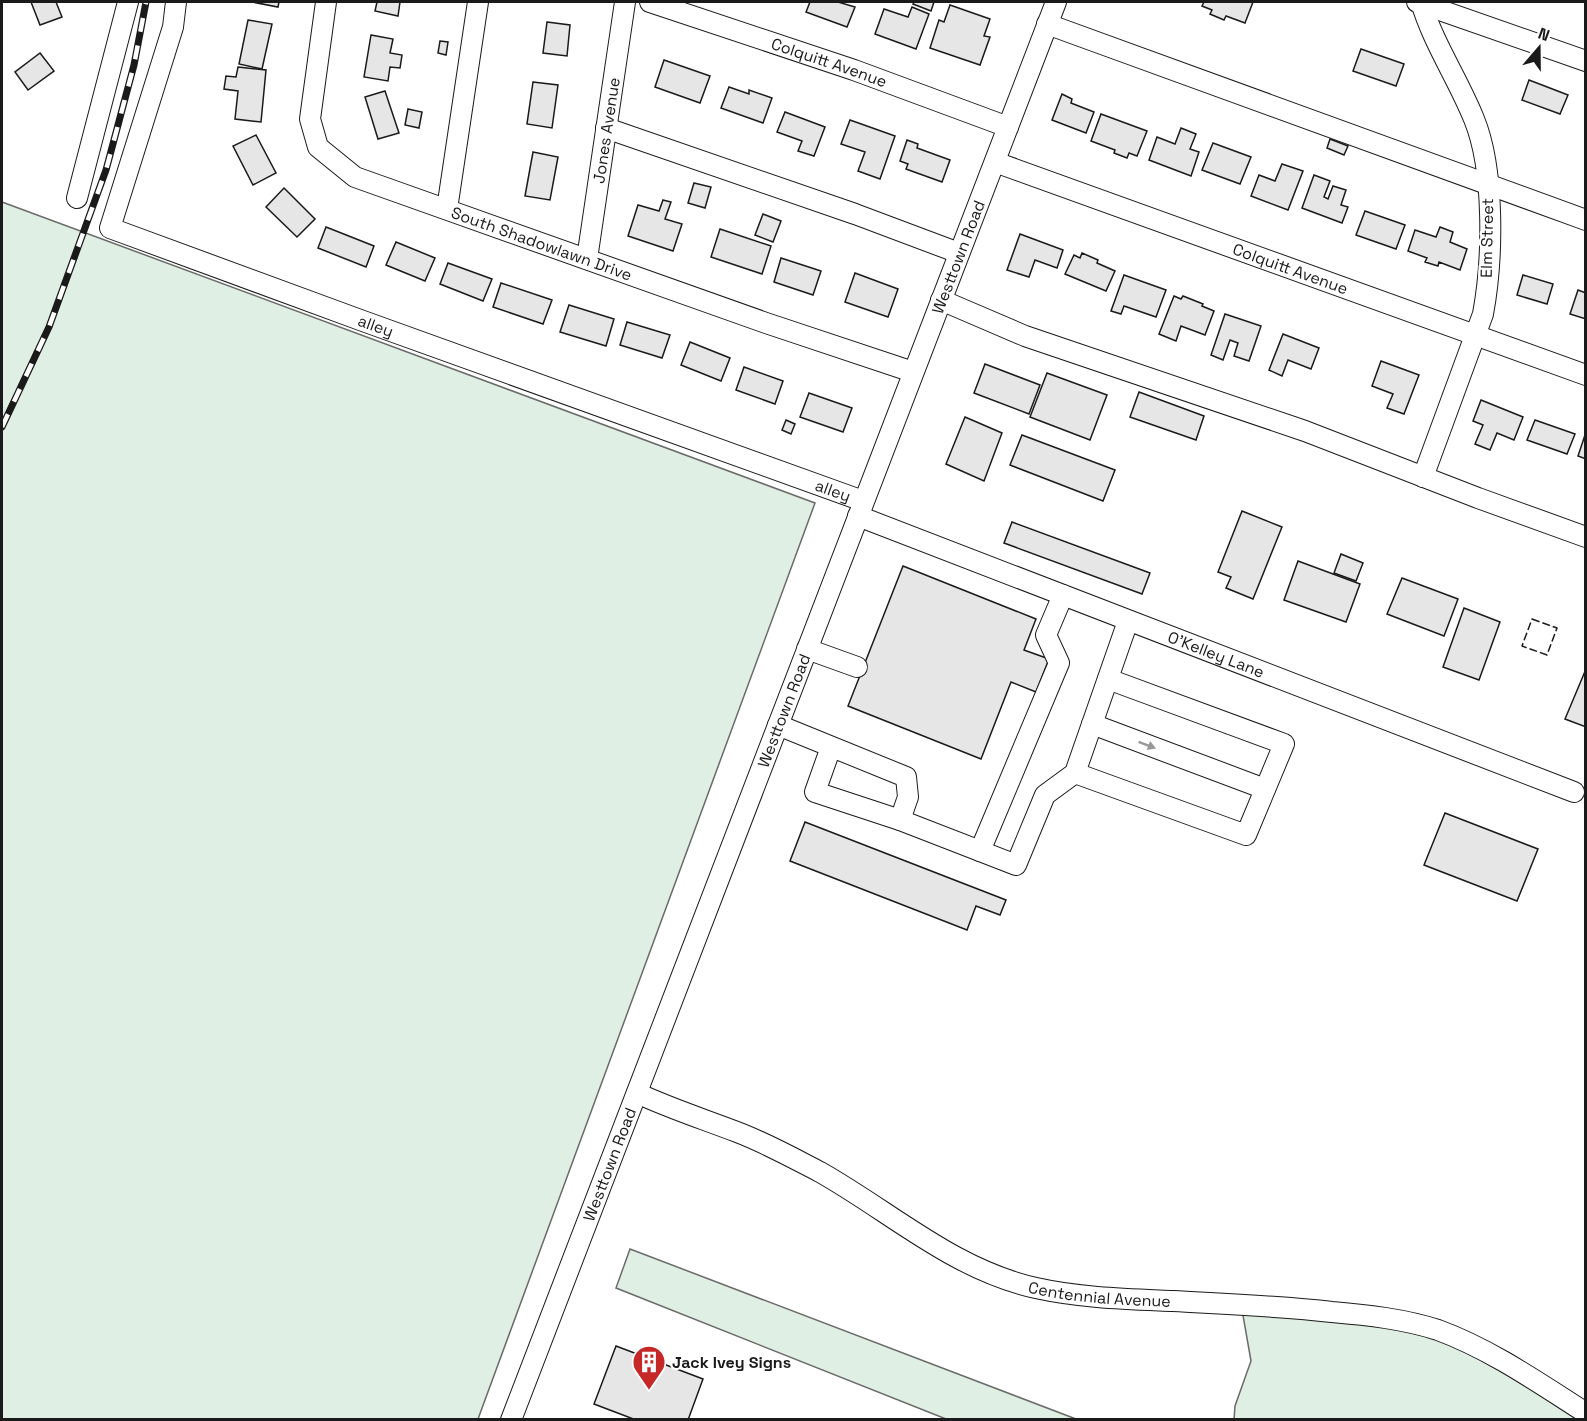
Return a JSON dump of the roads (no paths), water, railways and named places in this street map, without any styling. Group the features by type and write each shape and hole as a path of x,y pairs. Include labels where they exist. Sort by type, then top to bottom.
{"street":[{"path":"77,198 128,2"},
{"name":"alley","path":"177,2 173,27 110,228 861,509"},
{"name":"South Shadowlawn Drive","path":"326,2 310,119 318,147 355,177 913,372"},
{"path":"447,209 478,2"},
{"name":"Jones Avenue","path":"586,259 625,2"},
{"name":"Colquitt Avenue","path":"650,2 854,70 1008,127"},
{"name":"Westtown Road","path":"511,1419 995,162 1047,24 1053,2"},
{"path":"1420,2 1586,61"},
{"name":"Elm Street","path":"1420,2 1474,119 1487,166 1490,219 1483,314 1424,477"},
{"path":"1047,24 1586,219"},
{"path":"606,129 726,169 960,253"},
{"name":"Colquitt Avenue","path":"995,162 1586,375"},
{"path":"941,300 1025,336 1305,431 1586,537"},
{"name":"O'Kelley Lane","path":"861,509 1128,621 1574,792"},
{"path":"980,850 1059,663 1046,635 1063,595"},
{"path":"831,747 815,792 900,820 1016,864 1045,795 1076,773 1128,621"},
{"path":"807,649 857,666"},
{"path":"1076,773 1246,835 1284,744 1108,679"},
{"path":"1092,724 1265,789"},
{"path":"777,726 906,777 908,797 900,820"},
{"name":"Centennial Avenue","path":"637,1093 667,1107 739,1132 771,1147 823,1174 937,1247 990,1274 1035,1288 1100,1298 1280,1306 1369,1315 1403,1321 1437,1330 1468,1343 1531,1378 1586,1413"}],"railway":[{"path":"2,427 49,327 106,170 134,65 146,2"}],"place":[{"name":"Jack Ivey Signs","path":"649,1391"}]}
